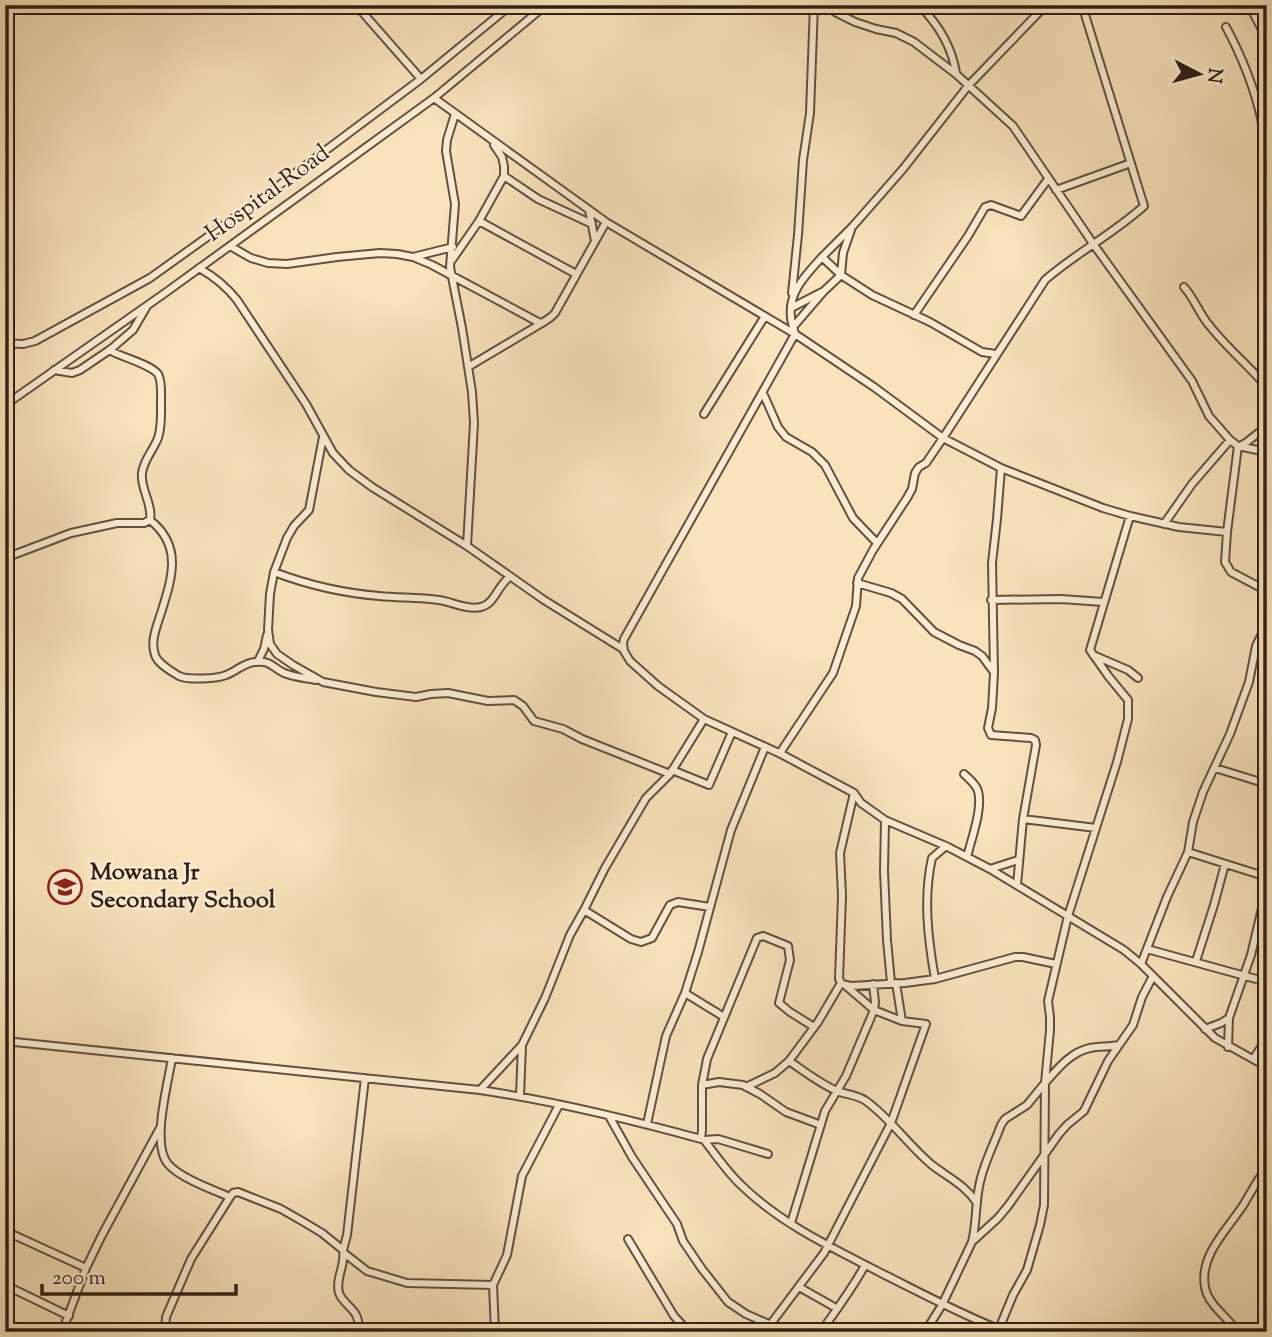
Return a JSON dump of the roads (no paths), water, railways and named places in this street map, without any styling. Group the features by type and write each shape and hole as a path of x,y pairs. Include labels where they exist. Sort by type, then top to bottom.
{"street":[{"path":"356,5 421,79"},
{"path":"5,343 23,344 35,341 150,278 421,79 511,5"},
{"name":"Hospital Road","path":"5,405 434,98 546,5"},
{"path":"794,331 791,308 803,160 810,113 814,5"},
{"path":"825,5 855,22 896,33 914,42 956,74 1013,126 1192,381 1209,416 1238,446 1267,452"},
{"path":"919,5 950,49 956,74"},
{"path":"792,299 799,284 903,169 968,86 1046,5"},
{"path":"780,753 832,673 856,606 857,583 863,567 912,489 915,473 926,463 943,438 1045,280 1144,206 1083,5"},
{"path":"1249,5 1267,39"},
{"path":"1226,27 1261,115 1267,161"},
{"path":"434,98 606,222 794,331 943,438 1001,468 1102,508 1164,524 1227,532"},
{"path":"455,114 446,151 455,204 450,267 468,367 474,423 467,546"},
{"path":"451,262 504,176 502,157 491,140"},
{"path":"1056,190 1131,163"},
{"path":"504,176 538,199 592,224"},
{"path":"914,315 985,207 991,205 1021,216 1048,179"},
{"path":"589,210 595,241"},
{"path":"479,220 576,274"},
{"path":"1267,220 1263,242 1267,258"},
{"path":"468,367 547,321 555,313 606,222"},
{"path":"853,226 843,253 841,275 824,291 794,331 763,393 624,639 626,657 642,673 704,719 780,753 854,793 861,803 885,820 946,846 990,869 1108,939 1141,964 1205,1029 1228,1047 1267,1067"},
{"path":"413,257 462,244"},
{"path":"230,246 251,258 268,263 288,264 380,253 413,257 542,323"},
{"path":"822,257 841,275 872,295 982,352 996,354"},
{"path":"199,268 229,289 299,393 332,453 349,470 467,546 544,600 623,649"},
{"path":"1184,287 1207,323 1233,354 1267,387"},
{"path":"791,308 824,291"},
{"path":"54,370 72,373 109,351 133,330 148,304"},
{"path":"704,414 765,316"},
{"path":"109,351 152,369 159,375 160,428 142,473 143,487 151,512 150,520"},
{"path":"982,352 991,363"},
{"path":"763,393 778,427 786,437 812,452 825,465 853,518 877,543"},
{"path":"1238,446 1267,426"},
{"path":"258,661 268,630 274,572 287,538 309,510 323,437"},
{"path":"1164,524 1192,484 1230,440"},
{"path":"1238,446 1225,562 1231,572 1267,591"},
{"path":"1001,468 992,563 994,673 989,732 991,735 1031,738 1036,745 1023,819 1017,885"},
{"path":"814,1027 779,1003 788,971 788,946 763,936 757,937 707,1059 702,1084 702,1139 740,1185 769,1209 828,1246 942,1305 1003,1331 1013,1295 1027,1270 1041,1225 1044,1205 1045,1077 1050,1030 1048,1001 1068,916 1128,719 1128,700 1090,650 1130,516"},
{"path":"5,558 71,533 117,523 144,523 150,520"},
{"path":"150,520 160,528 173,560 171,576 154,631 153,648 158,660 186,679 226,675 245,664 258,661 272,664 283,672 376,692 416,696 448,693 488,701 514,700 523,706 534,721 563,729 582,739 707,785 732,732"},
{"path":"274,572 303,583 346,591 442,600 471,607 483,607 489,603 501,584 510,577"},
{"path":"857,583 902,599 934,632 982,656 994,673"},
{"path":"991,600 1103,602"},
{"path":"1141,964 1188,852 1193,822 1203,792 1230,733 1249,682 1256,646 1267,622"},
{"path":"268,630 270,644 277,654 323,682"},
{"path":"982,656 993,651"},
{"path":"1093,655 1128,670 1138,678"},
{"path":"480,1090 522,1045 545,998 570,935 626,830 646,798 671,772 704,719"},
{"path":"647,1124 666,1036 685,993 731,830 765,747"},
{"path":"1215,768 1267,784"},
{"path":"964,774 976,787 979,800 967,858"},
{"path":"771,1325 828,1246 891,1123 926,1024 902,1021 874,1010 843,984 839,972 842,896 840,853 854,793"},
{"path":"1023,819 1096,828"},
{"path":"885,820 887,950 902,1021"},
{"path":"935,979 929,938 927,890 932,858 946,846"},
{"path":"1188,852 1267,877"},
{"path":"990,869 1018,860"},
{"path":"1196,961 1225,864"},
{"path":"1228,1047 1229,1018 1253,948 1267,887"},
{"path":"584,911 631,939 642,942 652,938 670,905 678,902 710,907"},
{"path":"1147,949 1267,982"},
{"path":"843,984 935,979 1015,957 1056,964"},
{"path":"972,1242 998,1218 1067,1125 1084,1111 1108,1061 1133,1025 1142,997 1153,976"},
{"path":"746,1087 775,1073 789,1061 843,984"},
{"path":"791,1223 825,1111 838,1091 874,1010 873,984"},
{"path":"685,993 724,1017"},
{"path":"1205,1029 1229,1018"},
{"path":"1254,1058 1267,1038"},
{"path":"5,1041 480,1090 520,1096 647,1124 702,1139 718,1139 768,1154"},
{"path":"520,1096 522,1045"},
{"path":"925,1332 942,1305 972,1242 978,1191 984,1168 1005,1119 1027,1105 1059,1066 1079,1052 1119,1045"},
{"path":"172,1058 160,1126 161,1149 168,1164 196,1183 230,1197"},
{"path":"789,1061 818,1081 861,1098 891,1123 933,1165 967,1189 977,1203"},
{"path":"359,1332 357,1316 340,1295 338,1281 365,1078"},
{"path":"702,1084 730,1083 746,1087 786,1112 821,1125"},
{"path":"495,1332 493,1285 507,1255 522,1176 559,1105"},
{"path":"609,1116 632,1157 677,1224 683,1241 728,1302 788,1332"},
{"path":"62,1332 86,1268 160,1126"},
{"path":"1233,1326 1205,1289 1208,1261 1217,1240 1236,1216 1267,1167"},
{"path":"164,1332 166,1317 191,1259 230,1197 238,1192 281,1209 322,1233 367,1271 407,1283 493,1285"},
{"path":"5,1231 86,1268"},
{"path":"628,1239 674,1316 689,1332"},
{"path":"821,1332 865,1265"},
{"path":"5,1285 69,1316"},
{"path":"799,1287 836,1308"},
{"path":"1198,1332 1233,1326 1267,1328"}],"place":[{"name":"Mowana Jr Secondary School","path":"65,887"}]}
